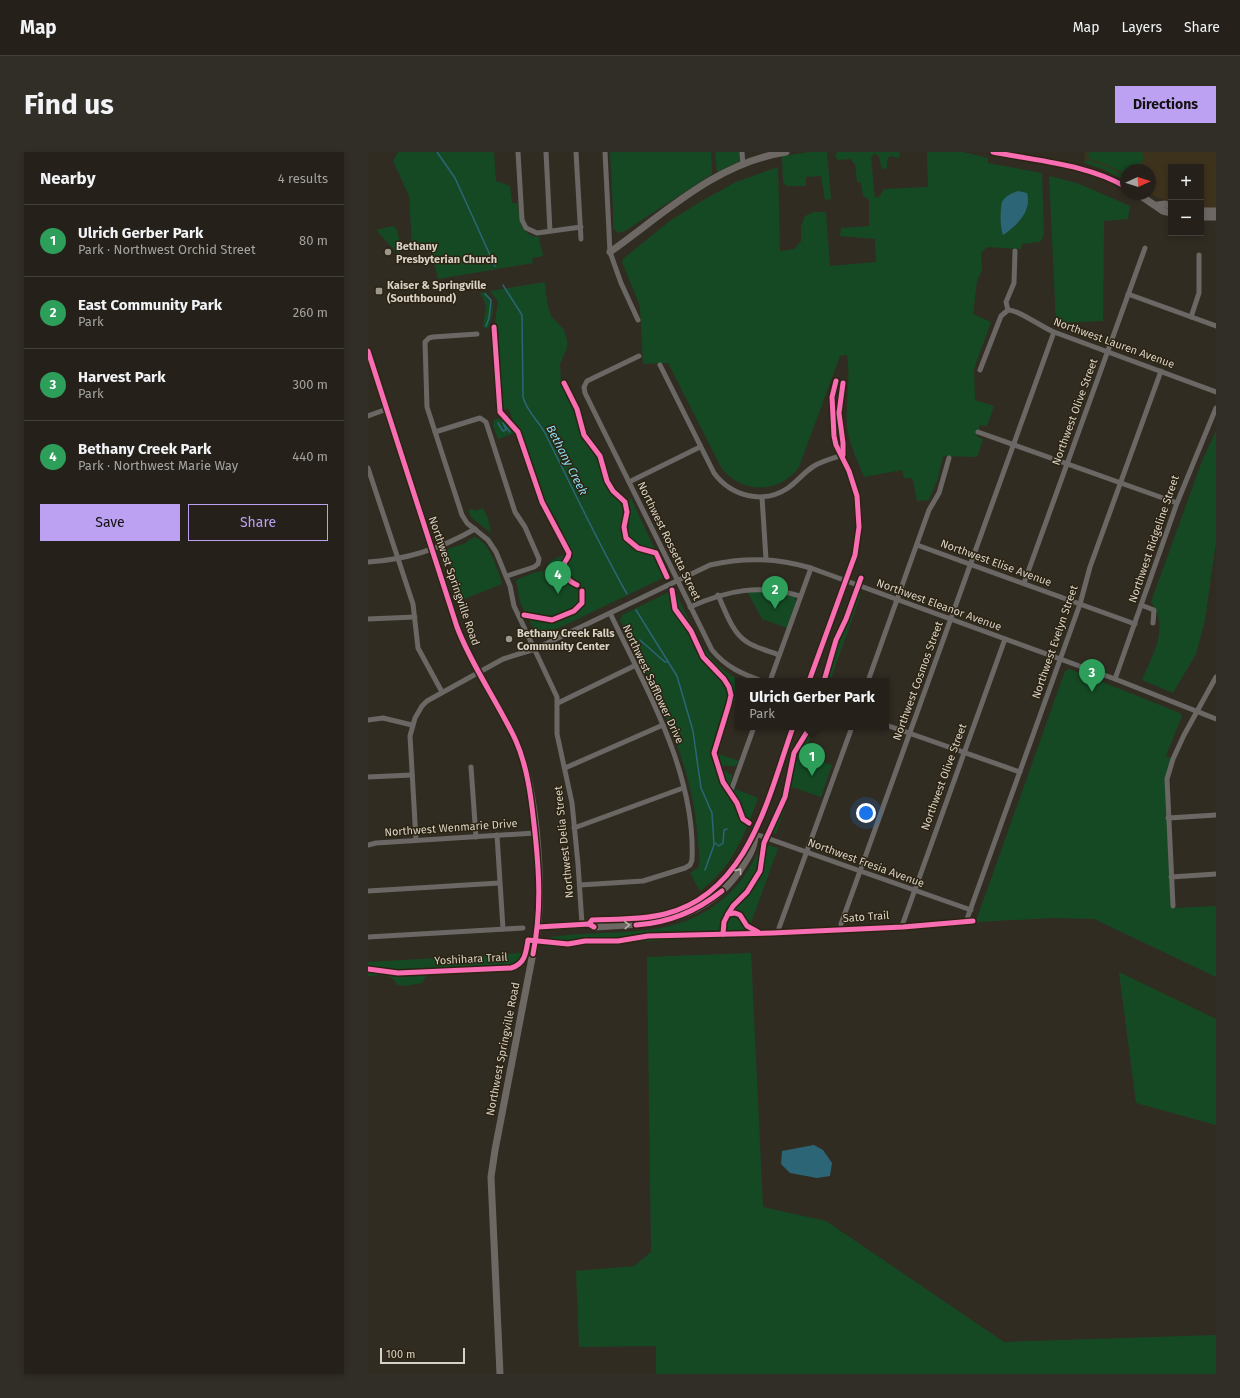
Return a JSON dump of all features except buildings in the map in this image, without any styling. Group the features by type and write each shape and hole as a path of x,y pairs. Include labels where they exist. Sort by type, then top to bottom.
{"street":[{"path":"518,152 522,222 531,232 537,233 581,226"},
{"path":"546,152 550,231"},
{"path":"576,152 581,239"},
{"path":"605,152 610,252 621,283 638,320"},
{"path":"742,152 743,165"},
{"path":"610,252 680,198 743,165 786,152"},
{"path":"993,152 1014,154 1088,171 1107,177 1120,184"},
{"path":"1148,200 1163,211 1168,212"},
{"path":"1157,205 1168,205"},
{"path":"1204,211 1216,211"},
{"path":"1204,217 1216,217"},
{"name":"Northwest Olive Street","path":"1024,583 1145,248"},
{"path":"980,370 1001,316 1008,310 1006,302 1014,283 1015,251"},
{"path":"1191,317 1200,289 1199,254"},
{"path":"1128,294 1216,326"},
{"name":"Northwest Lauren Avenue","path":"1008,310 1018,312 1034,323 1054,332 1216,392"},
{"name":"Northwest Cosmos Street","path":"841,924 1054,332"},
{"name":"Northwest Delia Street","path":"477,334 429,338 425,342 427,407 459,509 468,523 493,545 507,576 514,606 553,686 558,703 557,734 565,768 574,828 585,924"},
{"name":"Northwest Springville Road","path":"368,351 460,635 479,673 504,716 518,748 530,792 540,888 538,926 492,1169 492,1211 500,1374"},
{"name":"Northwest Rossetta Street","path":"639,356 587,381 584,387 587,397 707,642 718,657 734,670 754,678"},
{"path":"660,365 714,473 724,484 742,494 762,497 781,492 814,466 842,455"},
{"name":"Northwest Evelyn Street","path":"967,919 1061,659 1080,604 1090,567 1161,371"},
{"path":"810,678 855,555 859,527 857,496 842,455 836,445 833,425 832,397 836,381"},
{"path":"842,455 843,443 840,413 843,382"},
{"name":"Northwest Ridgeline Street","path":"1115,679 1177,503 1216,408"},
{"path":"368,416 387,409"},
{"path":"435,432 480,418 486,422 515,512 525,527 538,559 538,564 534,567 507,576"},
{"path":"978,432 1177,503"},
{"path":"629,482 700,446"},
{"path":"869,678 929,510 940,493 949,458"},
{"path":"368,468 413,604 418,648 442,692"},
{"path":"762,497 766,559"},
{"path":"368,562 398,559 432,549 452,542 474,529"},
{"name":"Northwest Elise Avenue","path":"917,545 1135,624"},
{"name":"Northwest Eleanor Avenue","path":"412,725 422,706 442,692 503,659 535,649 677,580 710,566 744,559 766,559 811,568 1115,679 1216,719"},
{"path":"771,678 811,568"},
{"path":"690,606 718,595 754,589 773,590 800,596"},
{"path":"718,595 734,628 742,639 752,645 779,655"},
{"path":"1141,605 1154,610 1154,623"},
{"name":"Northwest Safflower Drive","path":"580,885 643,881 690,865 692,857 683,788 675,758 662,725 610,613"},
{"path":"368,618 414,617"},
{"name":"Northwest Olive Street","path":"903,923 1005,639"},
{"path":"558,703 634,666"},
{"path":"1173,906 1166,790 1168,773 1173,759 1216,677"},
{"path":"368,720 383,718 412,725 410,736 416,840"},
{"path":"565,768 662,725"},
{"path":"889,726 1020,772"},
{"path":"732,788 753,730"},
{"path":"538,926 585,924 593,927 653,924 680,916 696,909 725,888 736,876 755,844 755,834 792,730"},
{"path":"779,928 851,730"},
{"path":"471,767 476,836"},
{"path":"368,777 412,775"},
{"path":"574,828 683,788"},
{"path":"1168,818 1216,815"},
{"name":"Northwest Wenmarie Drive","path":"368,845 416,840 535,833"},
{"name":"Northwest Fresia Avenue","path":"755,834 971,910"},
{"path":"497,835 503,929"},
{"path":"1171,877 1216,874"},
{"path":"368,891 499,883"},
{"path":"368,937 523,928"}],"shaded area":[{"path":"1085,152 1216,152 1216,208 1204,208 1204,164 1168,164 1168,202 1156,197 1156,164 1120,164 1120,178 1100,168 1084,163"}],"green space":[{"path":"398,152 494,152 496,181 510,186 512,203 518,203 522,226 528,234 540,237 539,239 543,256 532,258 533,263 438,279 430,246 412,247 409,196 393,161"},
{"path":"610,152 711,152 712,174 625,231 618,233 613,228"},
{"path":"715,152 741,152 740,161 717,172"},
{"path":"809,152 827,152 831,199 825,200 821,176 806,177 806,186 786,186 783,182 782,156"},
{"path":"837,152 900,152 899,158 891,156 887,159 887,168 882,169 879,157 875,153 871,158 875,198 880,196 884,189 928,187 927,152 963,152 988,158 988,163 1042,173 1044,235 1040,242 1022,244 1021,249 987,247 981,253 982,270 977,281 973,314 991,322 974,369 975,400 994,406 987,426 980,425 977,437 983,439 978,455 976,457 943,456 938,478 929,500 917,501 913,480 910,478 904,478 902,470 864,477 852,446 847,427 847,355 840,356 799,467 791,476 781,482 761,488 740,483 722,469 668,363 643,364 640,306 622,262 623,259 671,220 736,182 778,167 780,251 794,249 801,241 801,226 805,216 814,212 826,212 830,266 876,262 875,239 840,236 841,228 869,226 869,200 863,196 861,183 857,182 855,164 850,159 838,160 835,156"},
{"path":"1089,152 1142,152 1144,158 1140,164 1120,164 1120,172 1088,158"},
{"path":"1086,159 1108,167 1120,174 1120,178 1103,169 1085,163"},
{"path":"1049,176 1077,183 1130,206 1128,219 1104,221 1103,321 1056,323"},
{"path":"392,226 397,229 401,250 398,254 376,230"},
{"path":"545,282 547,302 551,316 564,330 567,340 567,348 560,364 561,381 574,408 583,438 598,456 608,488 624,505 630,502 629,500 631,498 666,574 663,578 538,638 520,602 516,580 533,573 544,571 549,566 550,561 568,553 573,557 557,520 542,498 523,437 513,421 509,409 501,409 495,322 498,302 490,291"},
{"path":"486,292 492,301 493,306 488,329 483,327 486,307 480,293"},
{"path":"494,419 505,419 515,433 498,439 493,426"},
{"path":"1216,431 1216,542 1205,620 1196,654 1173,693 1142,680 1158,641 1159,622 1157,612 1151,602 1202,461"},
{"path":"483,508 488,518 491,533 472,518 468,511 472,509 475,511"},
{"path":"474,537 479,539 489,550 502,584 462,600 449,560 445,559 444,553 446,549 464,544"},
{"path":"671,591 676,593 695,632 709,655 718,665 736,678 735,678 735,699 716,753 739,761 733,766 724,765 722,769 732,775 730,787 758,798 743,837 729,861 711,882 700,891 690,873 698,868 700,854 695,811 689,782 659,700 620,620 622,615"},
{"path":"747,591 769,591 795,597 796,602 787,628 762,619"},
{"path":"855,592 861,594 831,678 822,678 852,594"},
{"path":"1070,669 1180,713 1182,716 1166,756 1174,759 1167,790 1174,908 1216,906 1216,977 1094,919 1052,918 976,921 1065,671"},
{"path":"804,730 813,730 804,755 832,765 821,797 792,787 776,834 770,831 769,828"},
{"path":"763,844 778,848 751,923 752,935 547,947 548,940 551,937 651,930 675,925 697,916 718,903 739,883"},
{"path":"523,953 529,954 527,961 521,967 512,970 433,974 426,976 422,983 405,986 398,985 391,977 382,975 368,976 368,962"},
{"path":"751,953 763,1207 826,1221 1004,1342 1216,1335 1216,1374 656,1374 656,1346 579,1347 576,1271 634,1266 651,1252 647,957"},
{"path":"1119,972 1216,1019 1216,1125 1136,1103"}],"water":[{"path":"1018,191 1027,193 1028,200 1025,212 1018,222 1003,235 1001,228 1002,202 1007,196"},
{"path":"814,1145 823,1150 832,1163 830,1176 817,1178 790,1173 781,1164 782,1151"}],"waterway":[{"name":"Bethany Creek","path":"437,152 455,178 495,266"},
{"name":"Bethany Creek","path":"503,285 522,315 523,397 525,402 530,412 545,433 595,534 627,594"},
{"path":"485,294 491,300 489,318 486,326"},
{"path":"498,423 503,431 506,430 503,423 510,432"},
{"name":"Bethany Creek","path":"636,610 677,676 693,731 701,788 712,813 714,845 705,870"},
{"path":"640,640 665,662 667,662"},
{"path":"715,843 719,846 723,843 724,830 727,829"}],"cycle path":[{"path":"993,152 1078,168 1111,179 1120,184"},
{"path":"494,327 500,412 518,432 542,502 569,553 565,562 564,573 568,579 577,585"},
{"path":"368,351 457,627 470,656 516,741 523,761 528,781 536,840 539,889 538,921 533,954"},
{"path":"810,678 855,555 859,527 857,496 849,471 836,445 834,436 832,397 836,381"},
{"path":"564,383 577,409 584,435 600,456 607,481 613,491 625,502 627,512 624,527 626,538 638,548 656,553 667,577"},
{"path":"843,383 839,413 843,455"},
{"path":"825,678 836,640 846,619 861,578"},
{"path":"672,590 675,609 691,631 703,657 724,679 729,687 731,695 729,704 714,753 723,782 737,803 743,819 749,823"},
{"path":"524,615 552,620 574,611 582,603 582,591"},
{"path":"589,924 592,920 638,918 665,914 694,903 717,886 736,864 751,839 764,811 792,730"},
{"path":"728,914 733,906 747,892 760,871 764,843 785,797 794,753 808,730"},
{"path":"636,925 660,922 682,915 693,910 722,891"},
{"path":"723,934 724,922 728,914 735,913 740,915 747,926 758,932"},
{"name":"Sato Trail","path":"368,969 398,973 511,968 522,961 528,940 568,944 585,941 618,941 648,936 772,933 903,927 973,921"},
{"path":"538,927 589,924 594,927"}],"place":[{"name":"Bethany Presbyterian Church","path":"388,252"},
{"name":"Kaiser & Springville (Southbound)","path":"379,291"},
{"name":"Bethany Creek Park","path":"558,594"},
{"name":"East Community Park","path":"775,609"},
{"name":"Bethany Creek Falls Community Center","path":"509,639"},
{"name":"Harvest Park","path":"1092,692"},
{"name":"Ulrich Gerber Park","path":"812,776"}]}
